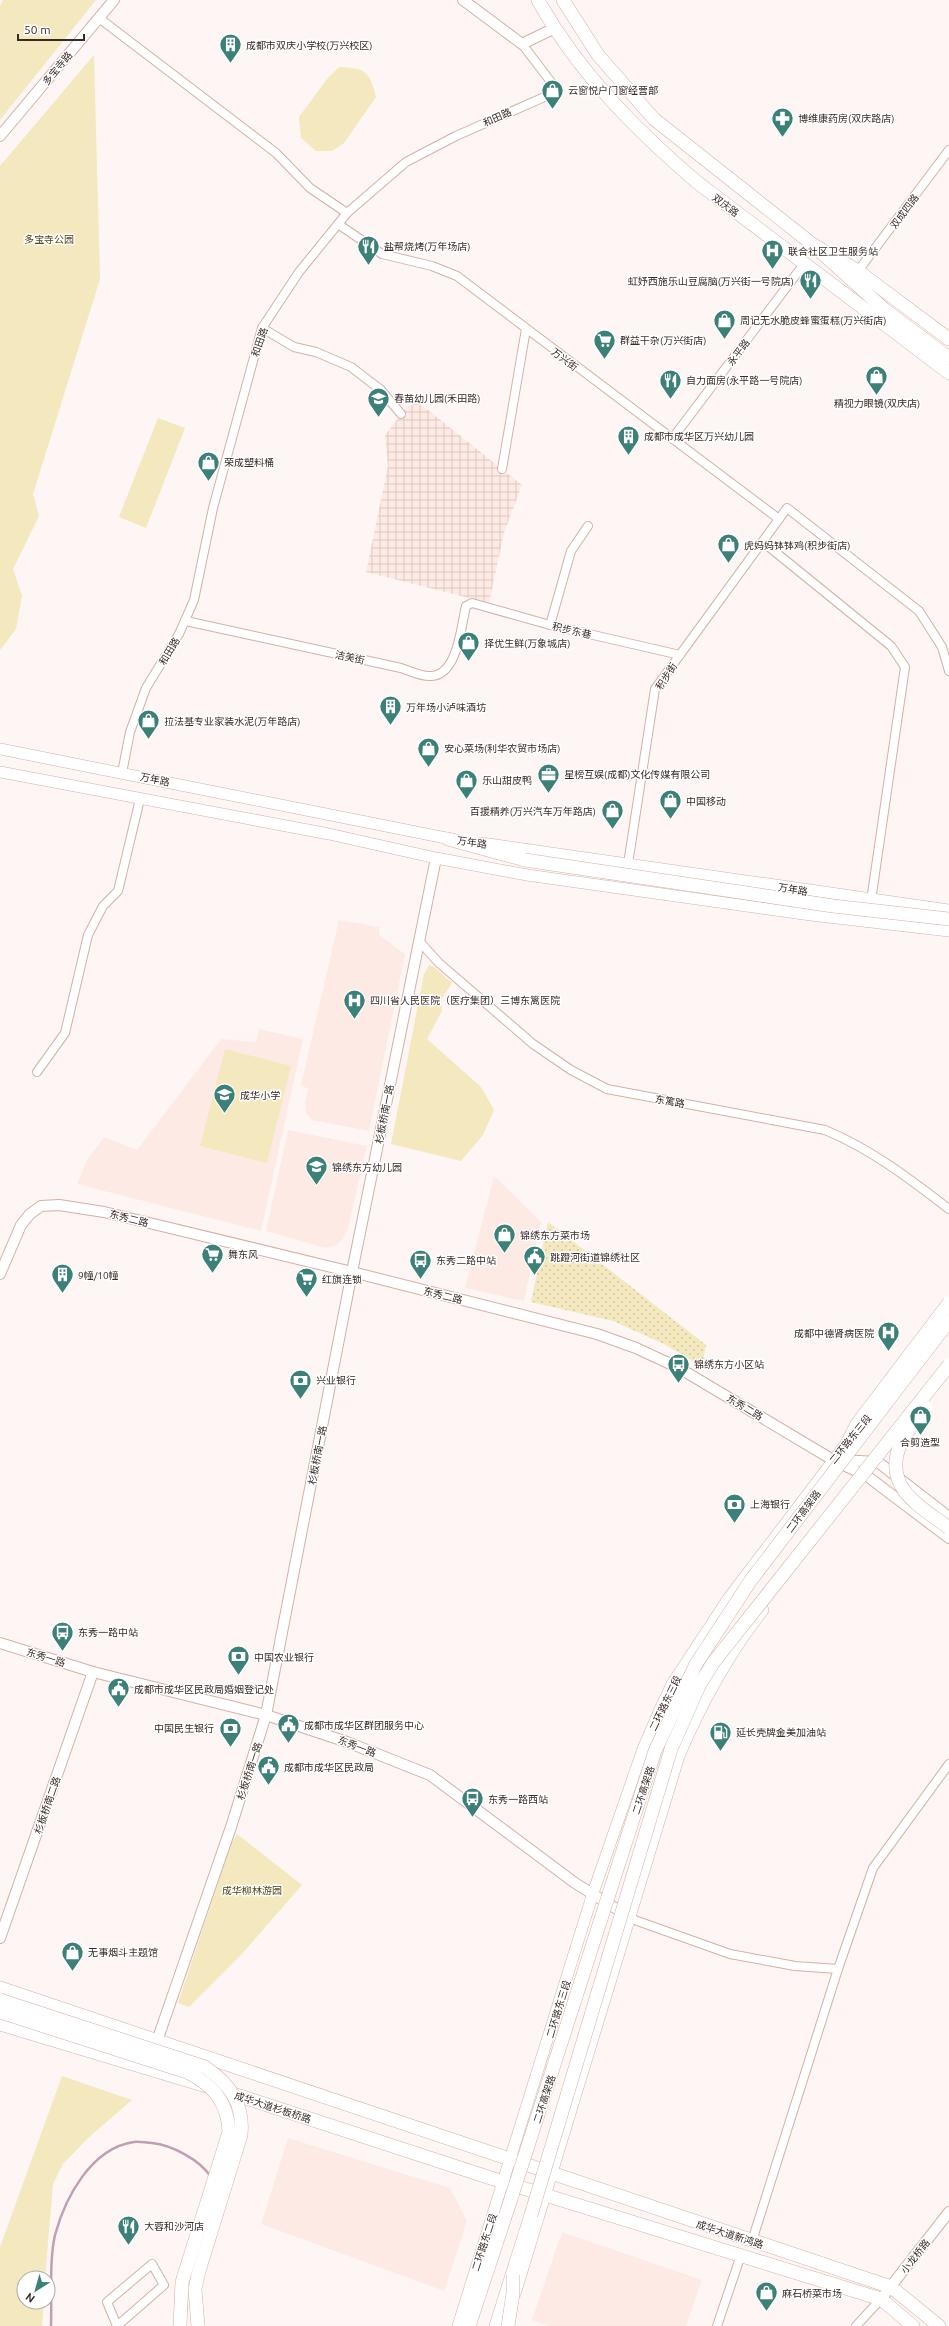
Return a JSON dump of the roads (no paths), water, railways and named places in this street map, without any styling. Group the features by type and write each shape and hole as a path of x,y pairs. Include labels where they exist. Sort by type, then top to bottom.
{"main road":[{"name":"双庆路","path":"538,0 555,28 597,85 627,119 665,155 698,183 949,373"},
{"path":"563,0 598,55 654,119 812,244 885,310 949,358"},
{"path":"812,244 858,271 949,339"},
{"name":"万年路","path":"0,749 448,838 871,901 949,910"},
{"path":"0,772 329,834 436,858 527,874 811,915 949,931"},
{"path":"448,838 525,860 810,903 949,919"},
{"path":"811,915 820,914 826,906 823,896 814,892"},
{"path":"831,1474 857,1424 949,1304"},
{"name":"二环路东三段","path":"511,2159 593,1893 643,1749 672,1684 728,1599 833,1460 949,1316"},
{"name":"二环高架路","path":"469,2323 655,1751 668,1722 696,1664 751,1580 949,1321"},
{"path":"949,1365 931,1400 900,1444 895,1462 895,1474 902,1489 914,1502 949,1528"},
{"name":"二环高架路","path":"496,2326 513,2275 671,1749 684,1717 713,1663 949,1365"},
{"path":"507,2326 679,1756 704,1699 755,1620 949,1369"},
{"path":"0,1988 511,2159"},
{"path":"0,2000 205,2067 216,2075 234,2094 242,2115 241,2135 199,2271 196,2289 198,2326"},
{"path":"0,2012 187,2072 209,2086 222,2101 229,2120 229,2132 182,2282 180,2326"},
{"name":"成华大道杉板桥路","path":"0,2024 243,2097 503,2182 546,2194"},
{"name":"成华大道新鸿路","path":"511,2159 891,2287 939,2326"},
{"name":"二环路东二段","path":"458,2326 511,2159"},
{"name":"成华大道新鸿路","path":"546,2194 881,2299 913,2326"},
{"path":"507,2326 513,2294 513,2275"},
{"path":"180,2305 185,2326"},
{"path":"196,2306 203,2326"}],"street":[{"name":"多宝寺路","path":"0,136 114,0"},
{"path":"466,2 522,44 555,28"},
{"path":"99,18 276,153 310,188 347,213"},
{"name":"和田路","path":"122,773 130,732 146,688 186,621 200,576 212,508 262,328 299,272 347,213 406,162 463,132 549,95 553,88 552,82 522,44"},
{"name":"双成四路","path":"858,271 949,150"},
{"name":"万兴街","path":"338,224 382,254 432,266 457,276 779,519"},
{"name":"永平路","path":"672,439 804,264"},
{"path":"262,328 294,347 316,352 351,367 381,390 401,414"},
{"path":"502,469 526,329"},
{"path":"779,519 787,508 919,611 942,646 949,671"},
{"name":"积步街","path":"628,864 656,689 779,519"},
{"path":"550,625 571,551 588,526"},
{"path":"763,542 892,646 905,667 871,901"},
{"name":"积步东巷","path":"466,606 472,603 550,625 680,655"},
{"name":"洁美街","path":"186,621 401,668 431,677 443,673 452,663 466,606"},
{"path":"37,1072 65,1033 88,935 103,906 118,891 140,799"},
{"name":"杉板桥南一路","path":"157,2041 228,1835 266,1715 352,1272 436,858"},
{"name":"东篱路","path":"419,941 439,964 533,1044 571,1070 607,1089 825,1130 850,1140 881,1159 949,1209"},
{"name":"东秀二路","path":"0,1274 20,1225 30,1214 41,1206 59,1205 104,1212 352,1272 597,1334 636,1348 679,1368 833,1460 867,1476 949,1538"},
{"path":"833,1460 878,1462 949,1517"},
{"name":"东秀一路","path":"0,1644 94,1672 266,1715 348,1742 430,1775 569,1878 629,1918"},
{"name":"杉板桥南二路","path":"0,1938 94,1672"},
{"path":"752,2241 838,1969 874,1868 949,1764"},
{"path":"629,1918 730,1954 795,1966 838,1969"},
{"name":"小龙桥路","path":"881,2299 949,2212"},
{"path":"717,2326 741,2254"},
{"path":"152,2264 164,2285 117,2326 108,2302 152,2264"},
{"path":"856,2326 881,2299"}],"waterway":[{"path":"51,2326 51,2268 55,2235 73,2191 93,2164 105,2154 119,2146 136,2142 152,2143 160,2144 185,2154 200,2165 211,2177"}],"place":[{"name":"成都市双庆小学校(万兴校区)","path":"231,64"},
{"name":"云窗悦户门窗经营部","path":"553,110"},
{"name":"博维康药房(双庆路店)","path":"782,138"},
{"name":"盐帮烧烤(万年场店)","path":"369,266"},
{"name":"联合社区卫生服务站","path":"773,270"},
{"name":"虹妤西施乐山豆腐脑(万兴街一号院店)","path":"810,300"},
{"name":"周记无水脆皮蜂蜜蛋糕(万兴街店)","path":"725,340"},
{"name":"群益干杂(万兴街店)","path":"604,360"},
{"name":"精视力眼镜(双庆店)","path":"877,396"},
{"name":"自力面房(永平路一号院店)","path":"671,400"},
{"name":"春苗幼儿园(禾田路)","path":"379,418"},
{"name":"成都市成华区万兴幼儿园","path":"629,456"},
{"name":"荣成塑料桶","path":"209,482"},
{"name":"虎妈妈钵钵鸡(积步街店)","path":"728,564"},
{"name":"择优生鲜(万象城店)","path":"469,662"},
{"name":"万年场小泸味酒坊","path":"390,726"},
{"name":"拉法基专业家装水泥(万年路店)","path":"148,740"},
{"name":"安心菜场(利华农贸市场店)","path":"428,768"},
{"name":"星榜互娱(成都)文化传媒有限公司","path":"549,794"},
{"name":"乐山甜皮鸭","path":"467,800"},
{"name":"中国移动","path":"670,820"},
{"name":"百援精养(万兴汽车万年路店)","path":"612,830"},
{"name":"四川省人民医院（医疗集团）三博东篱医院","path":"354,1020"},
{"name":"成华小学","path":"225,1114"},
{"name":"锦绣东方幼儿园","path":"316,1186"},
{"name":"锦绣东方菜市场","path":"504,1254"},
{"name":"舞东风","path":"212,1274"},
{"name":"跳蹬河街道锦绣社区","path":"534,1276"},
{"name":"东秀二路中站","path":"421,1280"},
{"name":"9幢/10幢","path":"62,1294"},
{"name":"红旗连锁","path":"306,1298"},
{"name":"成都中德肾病医院","path":"889,1352"},
{"name":"锦绣东方小区站","path":"678,1384"},
{"name":"兴业银行","path":"301,1400"},
{"name":"合剪造型","path":"920,1436"},
{"name":"上海银行","path":"734,1524"},
{"name":"东秀一路中站","path":"62,1652"},
{"name":"中国农业银行","path":"238,1676"},
{"name":"成都市成华区民政局婚姻登记处","path":"118,1708"},
{"name":"成都市成华区群团服务中心","path":"288,1744"},
{"name":"中国民生银行","path":"230,1748"},
{"name":"延长壳牌金美加油站","path":"720,1752"},
{"name":"成都市成华区民政局","path":"269,1786"},
{"name":"东秀一路西站","path":"473,1818"},
{"name":"无事烟斗主题馆","path":"73,1972"},
{"name":"大蓉和沙河店","path":"129,2246"},
{"name":"麻石桥菜市场","path":"766,2312"}],"park label":[{"name":"多宝寺公园","path":"49,239"},
{"name":"成华柳林游园","path":"252,1890"}]}
